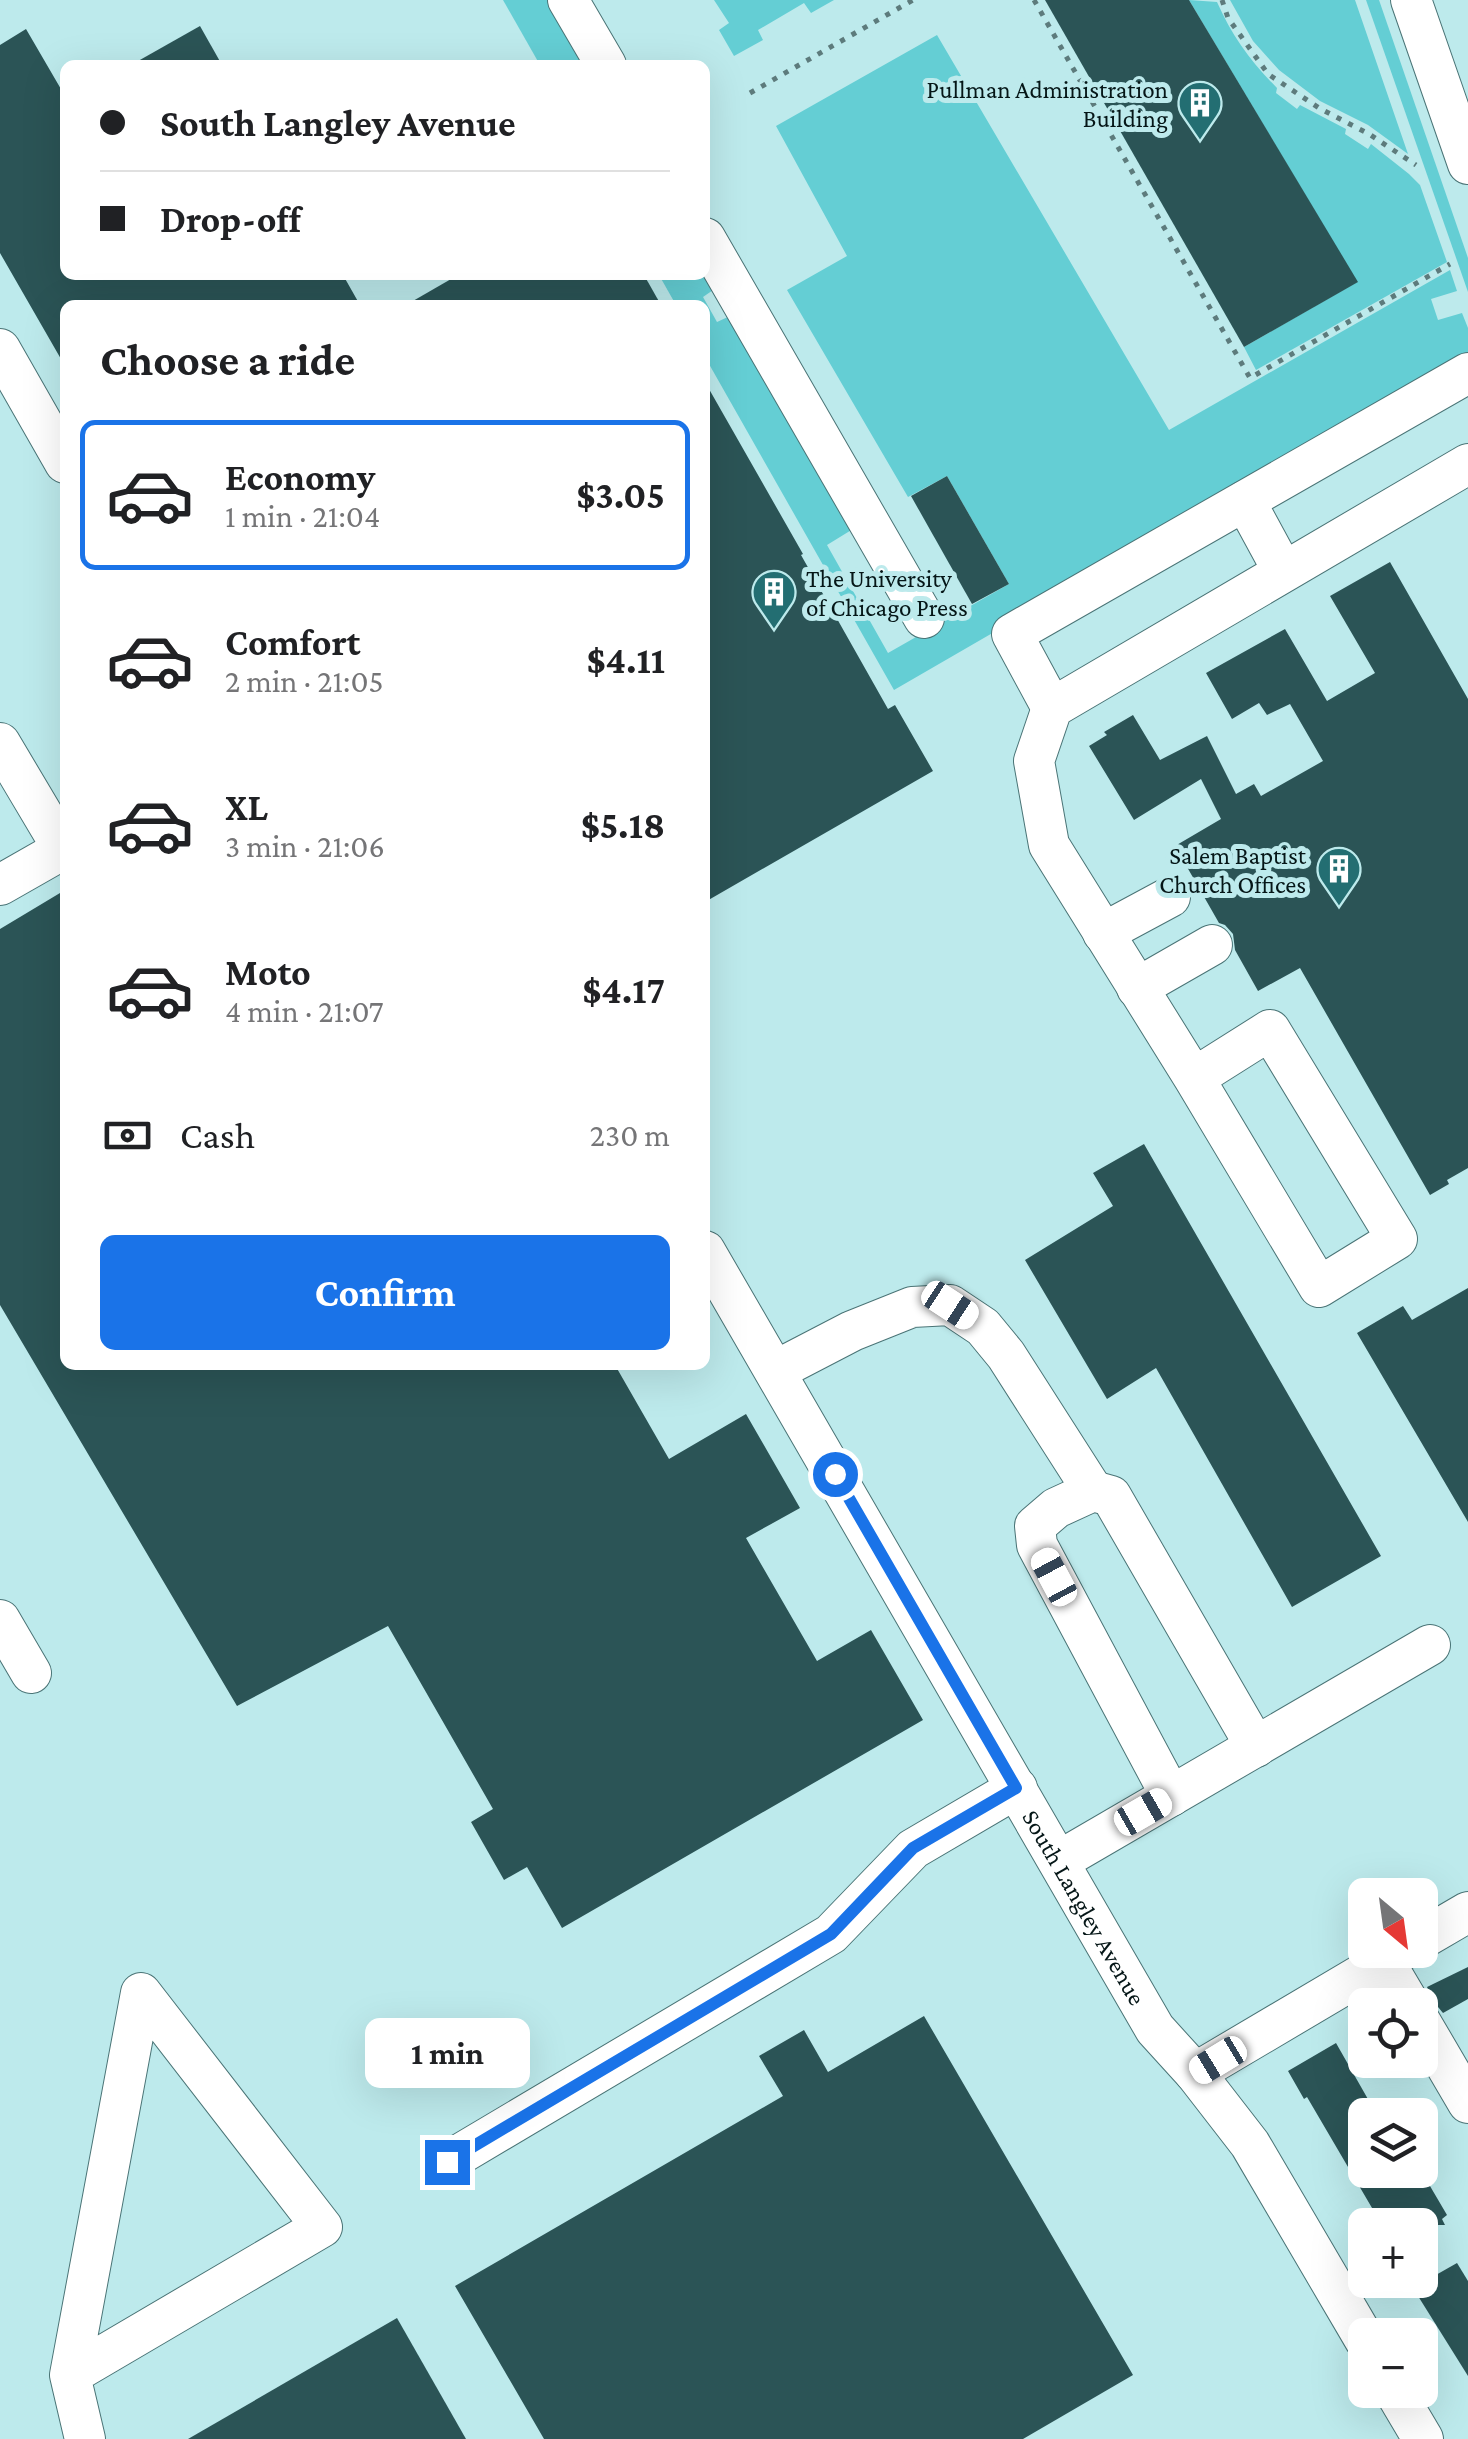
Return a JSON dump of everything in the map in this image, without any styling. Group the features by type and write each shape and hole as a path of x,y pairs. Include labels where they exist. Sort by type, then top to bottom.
{"street":[{"path":"568,0 603,60"},
{"path":"1411,0 1468,164"},
{"path":"710,247 924,618"},
{"path":"0,350 60,453"},
{"path":"1052,708 1012,634 1467,377"},
{"path":"1194,1078 1270,1030 1397,1239 1319,1287 1049,845 1034,761 1052,708 1468,464"},
{"path":"1244,500 1283,571"},
{"path":"0,742 60,841"},
{"path":"0,885 60,850"},
{"path":"1102,933 1170,896"},
{"path":"1138,988 1212,945"},
{"name":"South Langley Avenue","path":"710,1260 1155,2028 1250,2144 1352,2318"},
{"path":"774,1371 852,1330 912,1307 950,1305 984,1327 1093,1491 1110,1496 1256,1746"},
{"path":"1093,1491 1056,1508 1035,1526 1037,1546 1171,1796"},
{"path":"0,1620 31,1673"},
{"path":"1059,1861 1430,1645"},
{"path":"447,2162 831,1934 913,1848 1016,1788"},
{"path":"1438,1930 1468,1912"},
{"path":"1195,2073 1374,1968"},
{"path":"70,2375 322,2227 141,1993 70,2375 85,2439"},
{"path":"1438,2052 1468,2104"},
{"path":"1405,2408 1423,2439"}],"path":[{"path":"750,94 913,0"},
{"path":"1034,0 1250,378 1450,264"},
{"path":"1222,0 1228,18 1268,74 1416,166"}],"shaded area":[{"path":"503,0 550,0 583,60 537,60"},
{"path":"714,0 834,0 811,13 804,3 758,30 763,40 734,56 719,30 729,23"},
{"path":"1189,0 1217,2 1243,48 1277,88 1276,93 1297,109 1300,105 1346,129 1345,134 1368,149 1371,144 1420,185 1447,262 1256,370 1244,347 1357,282"},
{"path":"1230,0 1355,0 1408,154 1368,125 1320,101 1279,70 1253,41"},
{"path":"1366,0 1379,0 1468,258 1468,292"},
{"path":"937,35 1169,430 1450,270 1457,291 1431,299 1438,320 1462,313 1468,328 1468,358 894,690 710,366 710,310 717,322 730,316 853,529 827,545 888,653 1009,584 947,476 908,497 787,290 847,256 776,126"},
{"path":"662,280 709,280 716,288 703,297 705,300 673,300"}],"building":[{"name":"Pullman Administration Building","path":"1045,0 1189,0 1358,282 1244,347"},
{"path":"200,26 219,60 140,60"},
{"path":"26,29 60,87 60,280 346,280 357,300 60,300 60,357 0,253 0,45"},
{"path":"449,280 647,280 658,300 415,300"},
{"name":"The University of Chicago Press","path":"710,391 888,709 895,705 933,771 710,899"},
{"path":"947,476 1009,584 972,604 911,496"},
{"name":"Salem Baptist Church Offices","path":"1390,562 1468,699 1468,1168 1430,1195 1300,968 1258,991 1235,950 1233,934 1219,923 1175,846 1221,819 1201,779 1134,820 1089,746 1133,715 1160,760 1207,736 1236,794 1254,784 1261,796 1323,761 1290,704 1267,715 1259,703 1232,719 1206,673 1285,629 1327,701 1375,673 1330,596"},
{"path":"60,893 60,1370 618,1370 669,1459 746,1414 800,1508 746,1538 817,1661 871,1630 923,1720 562,1928 527,1867 504,1880 471,1822 493,1809 388,1626 237,1706 0,1305 0,929"},
{"path":"1144,1144 1381,1556 1292,1607 1156,1368 1107,1399 1025,1260 1113,1206 1093,1173"},
{"path":"1468,1288 1468,1522 1357,1333 1403,1306 1412,1320"},
{"path":"1468,1967 1468,1999 1443,2013 1438,2007 1438,1988 1427,1987"},
{"path":"924,2016 1133,2375 1023,2439 544,2439 455,2286 783,2096 759,2056 804,2030 828,2072"},
{"path":"1336,2043 1348,2064 1348,2078 1356,2078 1367,2098 1348,2098 1348,2167 1307,2097 1304,2099 1288,2071"},
{"path":"1360,2188 1431,2188 1447,2215 1442,2219 1445,2225 1438,2225 1438,2208 1372,2208"},
{"path":"1457,2263 1468,2281 1468,2376 1438,2328 1438,2318 1432,2318 1419,2298 1438,2298 1438,2274"},
{"path":"397,2318 466,2439 188,2439"}],"place":[{"name":"Pullman Administration Building","path":"1200,141"},
{"name":"The University of Chicago Press","path":"774,630"},
{"name":"Salem Baptist Church Offices","path":"1339,907"}],"route":[{"path":"447,2162 831,1934 913,1848 1016,1788 835,1474"}]}
